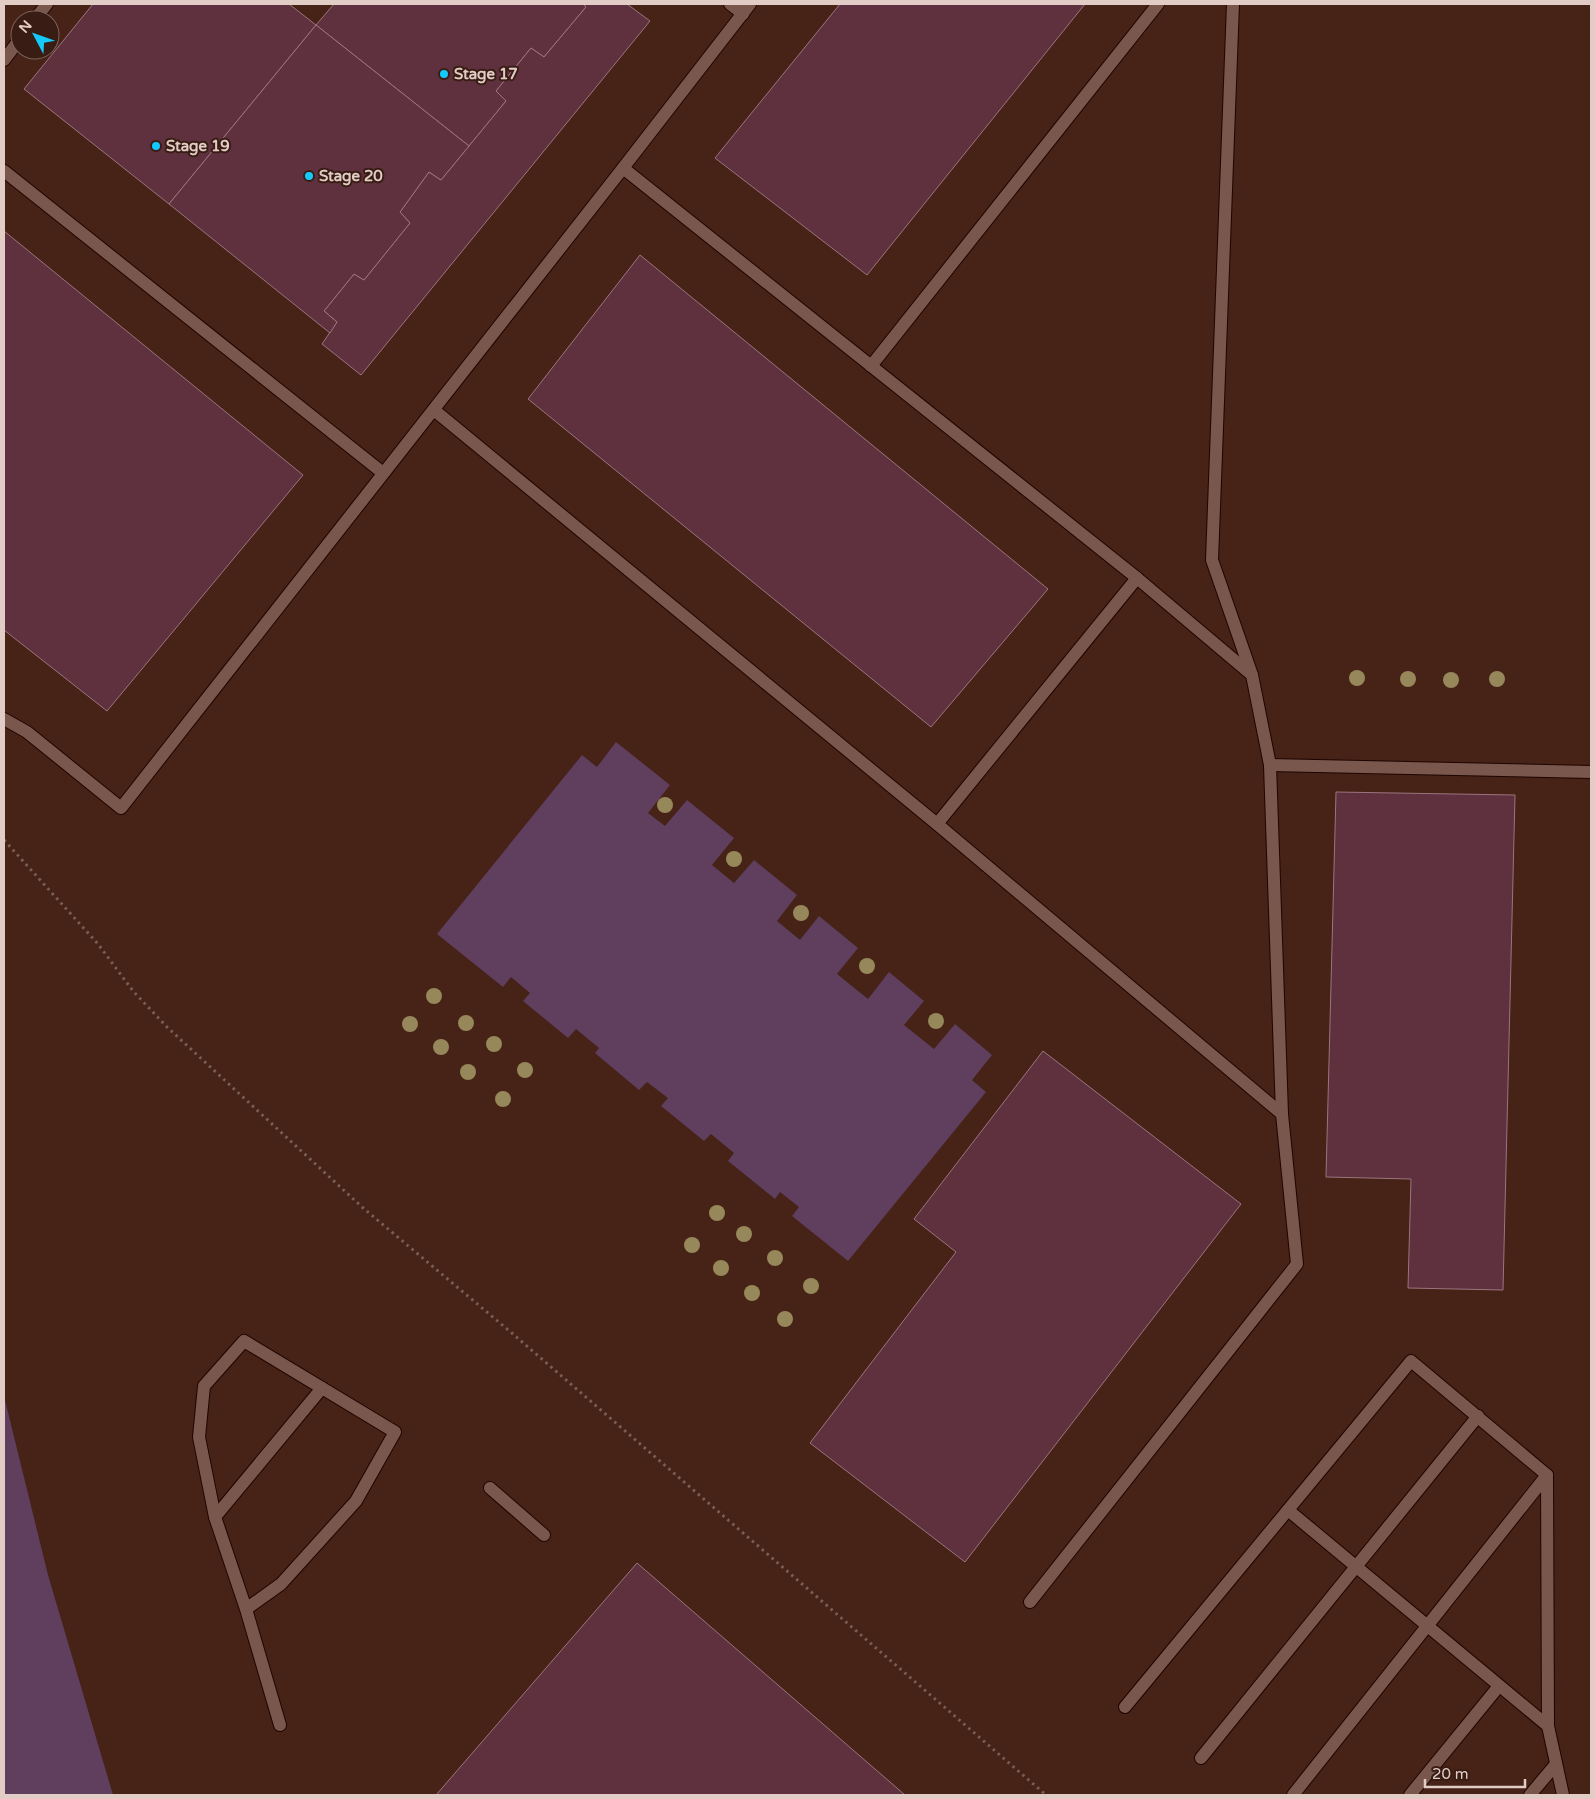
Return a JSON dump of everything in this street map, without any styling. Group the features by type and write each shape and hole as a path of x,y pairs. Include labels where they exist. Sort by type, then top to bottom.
{"lane":[{"path":"4,719 27,732 122,808 746,9 730,4"},
{"path":"871,366 1158,4"},
{"path":"1030,1602 1297,1264 1282,1114 1270,765 1252,675 1212,560 1233,4"},
{"path":"623,168 1137,578 1252,675"},
{"path":"4,171 384,474"},
{"path":"434,410 937,824 1282,1114"},
{"path":"937,824 1137,578"},
{"path":"1270,765 1591,772"},
{"path":"246,1609 281,1584 356,1501 395,1432 244,1341 204,1386 199,1437 215,1517 246,1609 280,1725"},
{"path":"1126,1707 1411,1361 1547,1475 1548,1726 1563,1795"},
{"path":"215,1517 322,1388"},
{"path":"1201,1758 1478,1416"},
{"path":"1292,1795 1547,1475"},
{"path":"490,1488 544,1535"},
{"path":"1288,1510 1548,1726"},
{"path":"1410,1795 1499,1686"},
{"path":"1530,1795 1556,1764"}],"path":[{"path":"4,840 98,944 133,991 167,1027 355,1201 520,1340 1046,1795"}],"shaded area":[{"path":"4,4 1591,4 1591,1795 4,1795"},
{"path":"616,742 670,785 648,813 665,826 687,800 734,838 712,865 734,883 754,860 797,895 777,921 800,940 819,916 858,948 837,974 868,999 889,972 924,1001 904,1025 934,1049 955,1024 992,1055 972,1080 986,1092 848,1261 792,1216 799,1207 780,1192 775,1199 728,1161 734,1153 711,1134 704,1141 661,1106 668,1098 647,1082 639,1090 595,1053 599,1048 576,1029 568,1038 523,1001 530,993 511,977 503,987 437,934 582,755 597,767"},
{"path":"4,1396 48,1575 113,1795 4,1795"}],"building":[{"name":"Stage 19","path":"93,4 289,4 316,25 169,204 24,89 48,60 60,60 60,45"},
{"name":"Stage 17","path":"334,4 583,4 586,7 544,57 531,48 496,91 506,101 469,146 316,25"},
{"path":"583,4 627,4 650,21 361,375 322,344 337,322 324,311 354,274 364,280 410,223 400,212 429,172 441,180 506,101 496,91 531,48 544,57 586,7"},
{"path":"840,4 1085,4 867,275 715,158"},
{"name":"Stage 20","path":"316,25 469,146 441,180 429,172 400,212 410,223 364,280 354,274 324,311 337,322 330,333 169,204"},
{"path":"4,231 303,475 107,711 4,630"},
{"path":"640,255 1048,589 931,727 528,399"},
{"path":"1336,792 1515,795 1503,1290 1408,1288 1411,1179 1326,1177"},
{"path":"1043,1051 1241,1204 965,1562 810,1443 956,1252 914,1219"},
{"path":"637,1563 905,1795 436,1795"}],"place":[{"name":"Stage 17","path":"444,74"},
{"name":"Stage 19","path":"156,146"},
{"name":"Stage 20","path":"309,176"}]}
